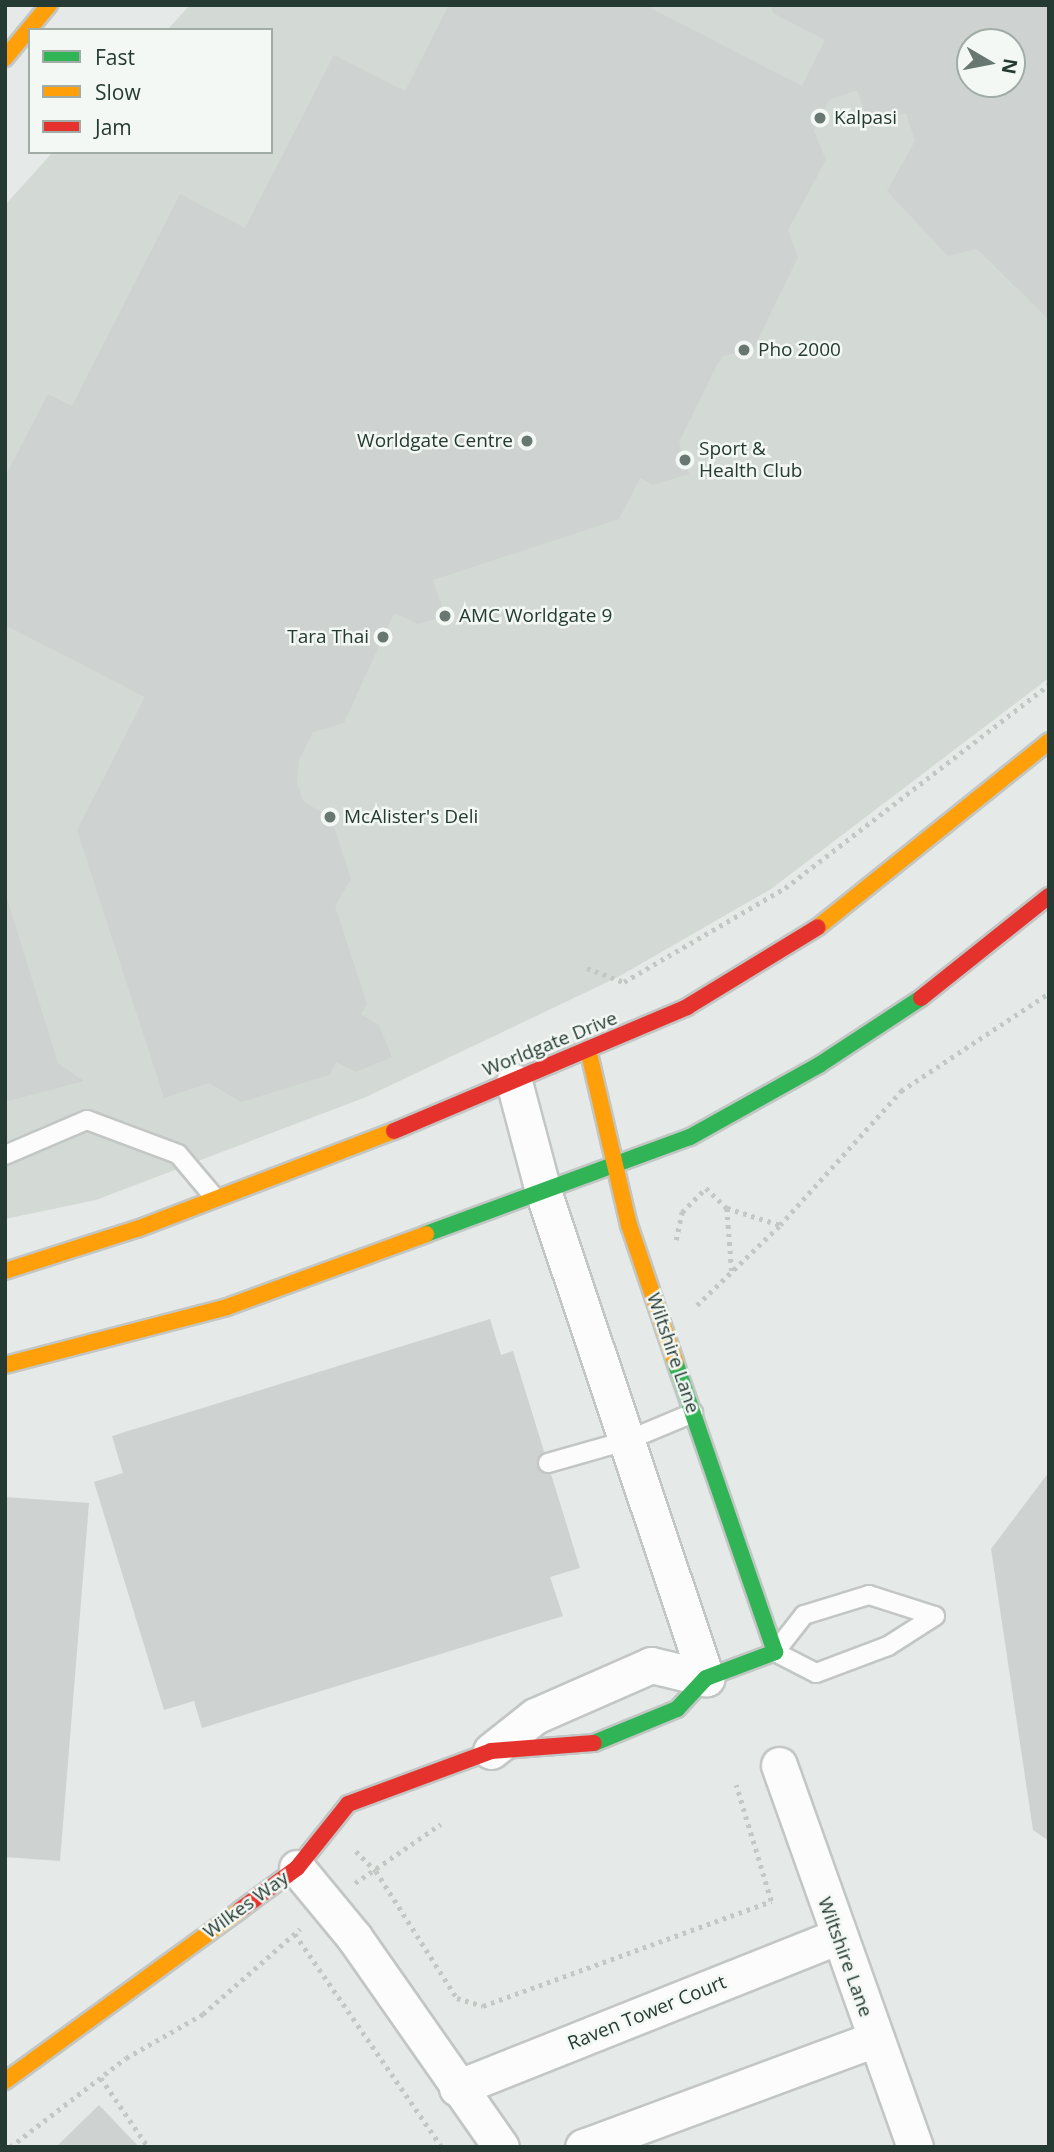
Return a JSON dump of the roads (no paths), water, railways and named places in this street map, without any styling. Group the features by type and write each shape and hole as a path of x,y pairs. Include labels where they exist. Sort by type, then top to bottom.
{"main road":[{"path":"30,28 49,5"},
{"path":"5,58 28,30"},
{"name":"Worldgate Drive","path":"5,1271 215,1198 514,1082 687,1007 800,941 1049,741"},
{"path":"5,1365 227,1307 690,1137 818,1065 956,975 1049,896"},
{"name":"Wiltshire Lane","path":"588,1049 629,1225 775,1652"},
{"name":"Wilkes Way","path":"5,2081 297,1868 348,1804 491,1751 589,1745 677,1709 706,1678 775,1652"}],"street":[{"path":"514,1082 543,1191 706,1678"},
{"name":"Wilkes Way","path":"491,1751 535,1716 651,1665 706,1678"},
{"name":"Wiltshire Lane","path":"779,1765 837,1937 915,2147"},
{"path":"297,1868 328,1905 501,2147"},
{"name":"Raven Tower Court","path":"457,2088 837,1937"},
{"path":"583,2147 874,2039"}],"lane":[{"path":"5,1155 87,1120 178,1154 215,1198"},
{"path":"548,1464 626,1441 693,1413"},
{"path":"869,1595 935,1616 888,1646 816,1673 775,1652 804,1615 869,1595"}],"place":[{"name":"Kalpasi","path":"820,118"},
{"name":"Pho 2000","path":"744,350"},
{"name":"Worldgate Centre","path":"527,441"},
{"name":"Sport & Health Club","path":"685,460"},
{"name":"AMC Worldgate 9","path":"445,616"},
{"name":"Tara Thai","path":"383,637"},
{"name":"McAlister's Deli","path":"330,817"}]}
